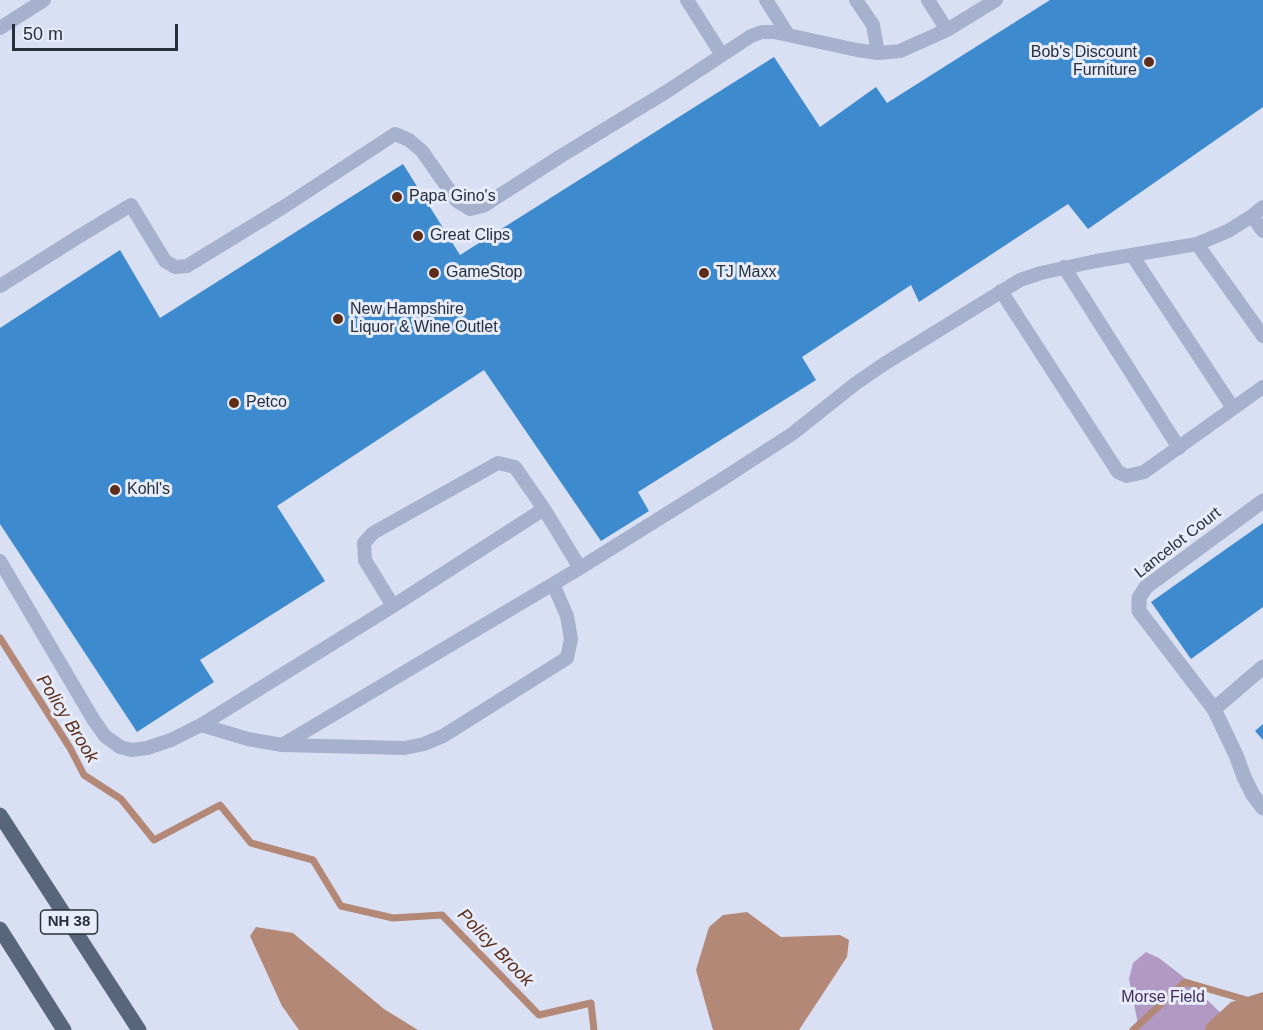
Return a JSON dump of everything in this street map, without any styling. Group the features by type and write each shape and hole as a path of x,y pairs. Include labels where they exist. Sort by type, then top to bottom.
{"main road":[{"name":"NH 38","path":"0,815 139,1030"},
{"path":"0,929 64,1030"},
{"path":"39,991 51,1030"}],"street":[{"name":"Lancelot Court","path":"1263,501 1146,587 1139,598 1139,611 1214,709 1244,777 1263,808"},
{"path":"1214,709 1263,667"}],"lane":[{"path":"0,28 44,0"},
{"path":"687,0 722,55"},
{"path":"766,0 787,33"},
{"path":"856,0 873,25 878,53"},
{"path":"928,0 947,30"},
{"path":"0,286 131,205 165,261 175,267 187,266 285,206 395,134 409,140 422,151 457,201 470,209 483,206 751,36 762,32 787,33 840,47 878,53 900,51 947,30 996,0"},
{"path":"282,745 580,568 792,434 884,364 1020,280 1064,267 1197,244 1228,231 1258,212 1263,231"},
{"path":"1197,244 1263,336"},
{"path":"1132,255 1233,408"},
{"path":"1064,267 1179,448"},
{"path":"1001,291 1118,472 1127,476 1144,472 1263,387"},
{"path":"393,606 365,560 364,543 373,533 498,463 515,467 580,568"},
{"path":"0,561 93,719 105,736 120,747 132,750 171,740 201,725 544,509"},
{"path":"201,725 248,739 282,745 405,748 423,744 443,736 567,658 571,639 567,616 554,584"}],"green space":[{"name":"Morse Field","path":"1146,952 1159,958 1181,975 1224,1016 1263,1030 1134,1030 1138,1024 1129,979 1133,963"}],"shaded area":[{"path":"747,912 781,937 840,935 849,940 847,957 799,1030 713,1030 696,970 709,927 723,915"},
{"path":"256,927 293,933 384,1009 418,1030 299,1030 282,1006 250,936"},
{"path":"1263,992 1263,1030 1205,1030 1206,1025 1231,1002"}],"building":[{"path":"1050,0 1263,0 1263,107 1088,229 1068,204 919,302 911,285 802,357 816,380 638,492 649,511 601,541 484,370 277,506 325,581 200,660 214,682 137,732 0,524 0,328 120,250 160,318 403,164 460,255 774,57 820,127 876,87 887,103"},
{"path":"1263,523 1263,607 1191,659 1151,602"},
{"path":"1263,724 1263,740 1255,731"}],"waterway":[{"name":"Policy Brook","path":"0,638 70,748 84,775 121,799 154,840 220,805 251,843 313,860 341,906 393,918 442,915 539,1015 591,1003 594,1030"},
{"name":"Policy Brook","path":"1133,1030 1185,982 1263,1005"}],"place":[{"name":"Bob's Discount Furniture","path":"1149,62"},
{"name":"Papa Gino's","path":"397,197"},
{"name":"Great Clips","path":"418,236"},
{"name":"GameStop","path":"434,273"},
{"name":"TJ Maxx","path":"704,273"},
{"name":"New Hampshire Liquor & Wine Outlet","path":"338,319"},
{"name":"Petco","path":"234,403"},
{"name":"Kohl's","path":"115,490"}]}
